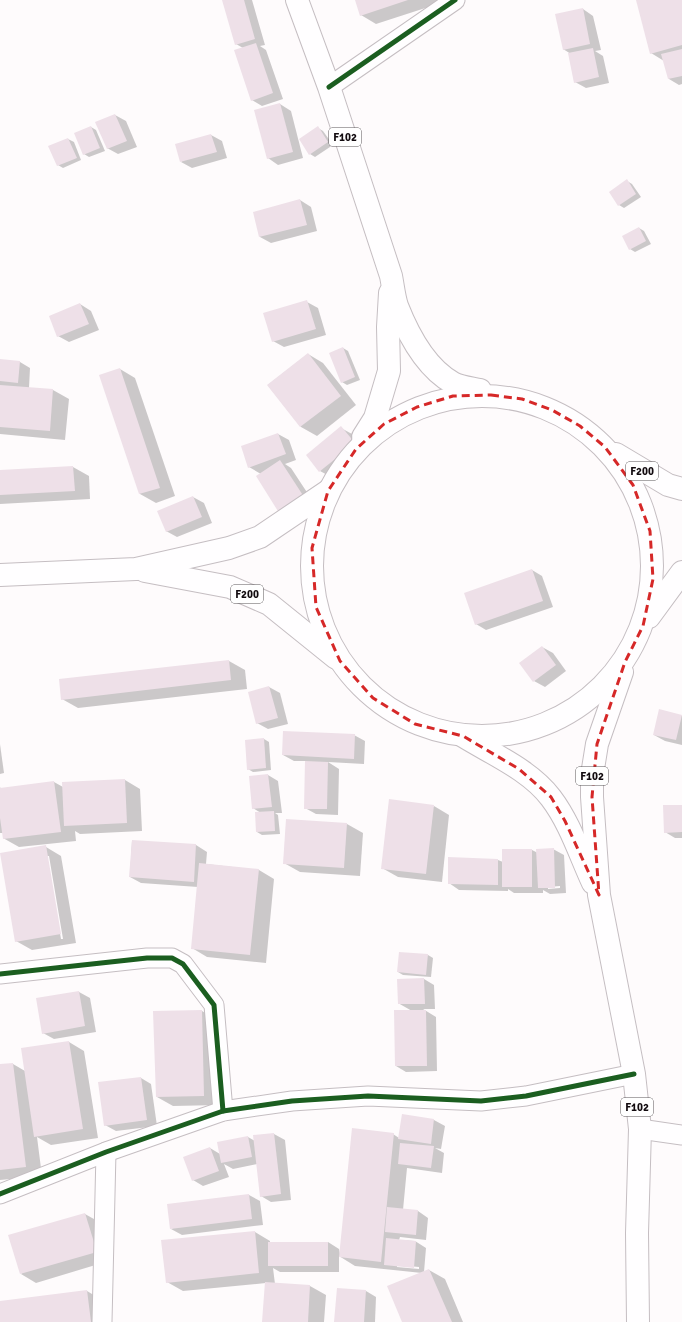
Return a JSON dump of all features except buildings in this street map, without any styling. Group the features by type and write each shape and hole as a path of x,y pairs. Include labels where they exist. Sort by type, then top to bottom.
{"main road":[{"name":"F102","path":"297,0 329,87 391,276 397,306 424,356 440,374 454,384 490,395"},
{"name":"F102","path":"356,449 375,418 388,371 388,327 391,276"},
{"path":"643,626 653,579 650,531 633,486 605,447 580,426 552,410 522,399 490,395 453,396 417,407 384,424 356,449 328,491 312,548 315,600 316,607 340,661 373,698 415,724 463,736 509,736 554,722 594,697 625,662 643,626 682,572"},
{"name":"F200","path":"605,447 668,485 682,489"},
{"name":"F200","path":"0,575 136,569 229,548 260,537 328,491"},
{"name":"F200","path":"136,569 230,587 263,601 303,630 340,661"},
{"name":"F102","path":"625,662 597,744 592,775 599,895 634,1074 640,1129 637,1233 638,1322"},
{"name":"F102","path":"463,736 519,769 535,781 550,797 565,821 599,895"}],"street":[{"path":"329,87 455,0"},
{"path":"0,974 147,958 172,958 183,964 214,1006 223,1111"},
{"path":"0,1194 106,1152 223,1111 292,1101 368,1096 481,1101 526,1096 634,1074"},
{"path":"640,1129 682,1135"},
{"path":"102,1322 106,1152"}],"highlighted area":[{"path":"491,395 522,399 552,410 580,426 605,447 633,485 650,531 653,579 643,626 625,662 597,744 592,797 599,895 565,821 551,797 519,769 463,736 415,724 373,698 340,661 316,607 312,548 328,491 356,449 384,424 417,407 453,396"}],"cycle path":[{"path":"329,87 455,0"},
{"path":"0,974 147,958 172,958 183,964 214,1005 223,1111"},
{"path":"0,1194 106,1152 223,1111 292,1101 368,1096 481,1101 526,1096 634,1074"}]}
